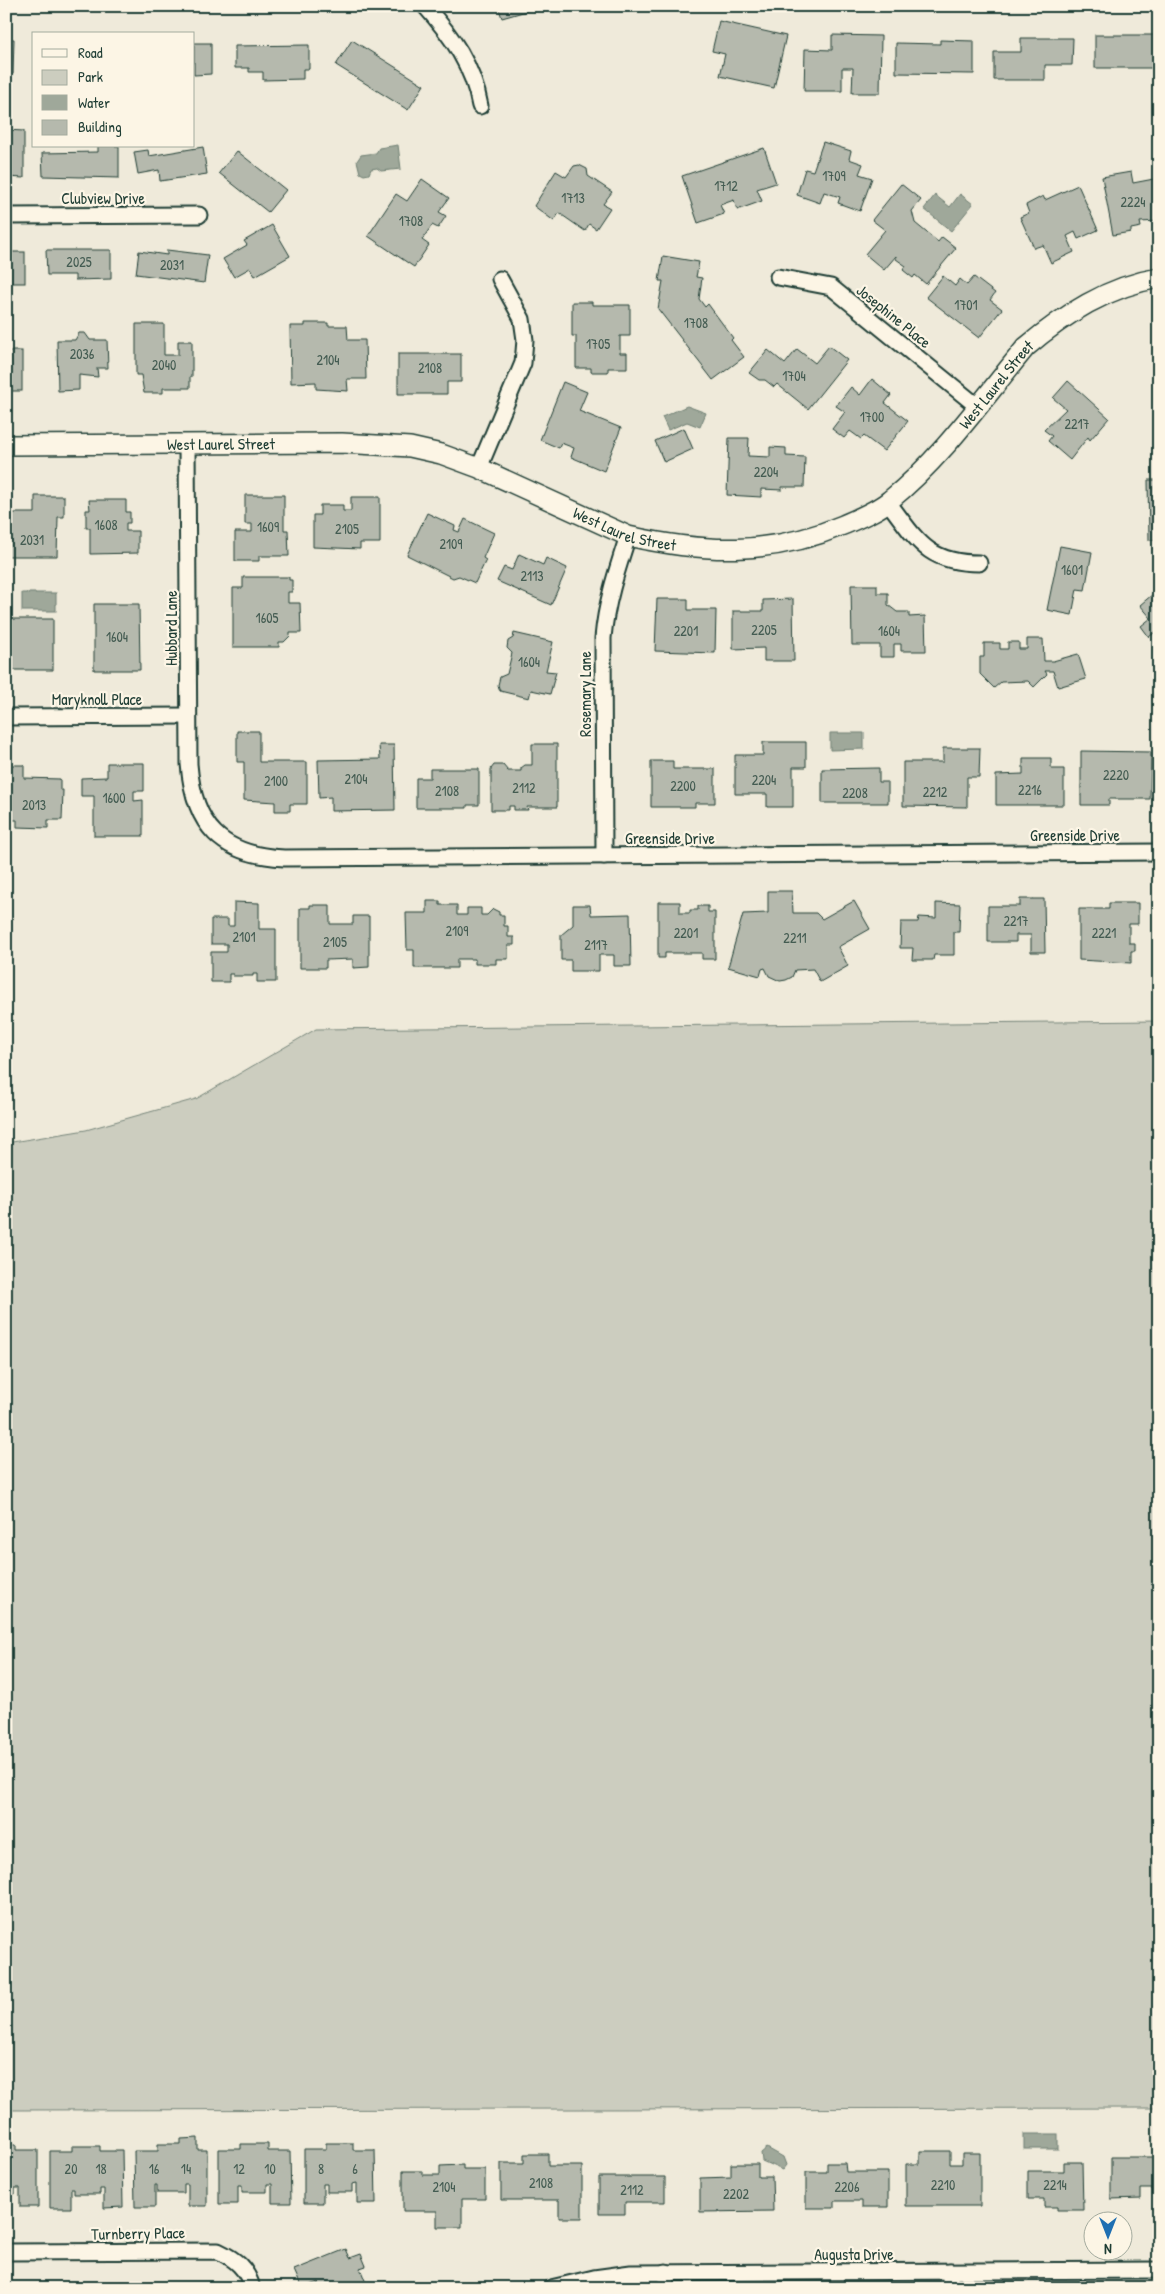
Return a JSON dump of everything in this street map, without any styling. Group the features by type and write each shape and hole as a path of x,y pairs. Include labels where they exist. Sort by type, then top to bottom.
{"street":[{"path":"425,6 445,28 466,61 477,88 480,106"},
{"name":"Clubview Drive","path":"6,216 199,215"},
{"name":"Josephine Place","path":"778,277 831,287 977,406"},
{"name":"West Laurel Street","path":"6,445 376,444 410,447 479,468 628,536 705,548 760,548 816,536 860,517 888,502 921,472 1026,347 1070,312 1122,288 1159,278"},
{"path":"479,468 523,363 525,340 522,319 500,279"},
{"name":"Hubbard Lane","path":"187,444 188,716 191,789 199,811"},
{"path":"888,502 925,547 942,558 959,562 979,562"},
{"name":"Rosemary Lane","path":"604,856 603,638 610,593 628,536"},
{"name":"Maryknoll Place","path":"6,717 188,716"},
{"name":"Greenside Drive","path":"199,811 208,826 234,847 248,854 266,857 1159,852"},
{"name":"Turnberry Place","path":"6,2252 218,2251 233,2258 242,2266 248,2275 252,2288"},
{"name":"Augusta Drive","path":"551,2288 594,2278 631,2273 666,2280 950,2271 1159,2270"},
{"path":"950,2271 950,2288"}],"green space":[{"path":"1159,1021 1159,2108 6,2110 6,1143 86,1130 196,1099 316,1029"}],"water":[{"path":"398,145 401,169 381,171 377,168 371,169 369,174 364,175 360,173 357,161 361,155 376,153 379,148"},
{"path":"960,194 973,204 951,231 924,209 935,195 950,207"},
{"path":"687,406 706,413 700,427 687,422 668,430 662,417"},
{"path":"22,593 56,593 56,611 22,611"},
{"path":"830,733 864,733 864,749 830,750"},
{"path":"1024,2134 1058,2134 1058,2149 1024,2149"},
{"path":"767,2148 783,2157 786,2165 782,2170 762,2161 761,2153"}],"building":[{"path":"498,6 529,6 530,10 502,18"},
{"path":"719,21 786,36 774,88 720,76 725,54 712,51"},
{"path":"832,35 881,36 880,93 852,93 853,68 842,68 842,91 804,91 805,49 832,50"},
{"path":"1095,35 1159,35 1159,68 1095,68"},
{"path":"1021,38 1073,38 1072,65 1045,65 1045,80 994,80 994,52 1021,52"},
{"path":"6,39 14,39 13,74 6,74"},
{"path":"352,40 424,85 408,110 336,65"},
{"path":"940,40 974,41 974,74 896,73 896,43 940,44"},
{"path":"195,43 211,43 211,74 195,75"},
{"path":"309,45 309,69 303,69 303,79 263,80 263,72 249,72 249,68 235,68 235,46"},
{"path":"6,130 24,131 24,178 6,177"},
{"path":"823,142 851,151 849,159 863,164 859,174 872,178 860,211 838,203 840,197 824,192 820,203 797,195 805,169 813,171"},
{"path":"203,147 207,174 160,181 159,170 138,174 134,152 148,150 149,156"},
{"path":"98,148 119,148 119,178 43,176 42,153 98,152"},
{"path":"764,148 776,183 757,189 762,201 737,210 734,200 720,205 724,214 698,223 682,176"},
{"path":"237,151 286,190 268,212 219,173"},
{"path":"579,165 587,169 588,176 612,192 603,204 610,208 596,229 589,224 585,231 559,213 554,221 534,206 556,171 566,177 574,166"},
{"path":"1131,172 1133,183 1159,178 1159,221 1140,222 1141,227 1131,229 1131,232 1113,235 1102,177"},
{"path":"422,179 449,198 439,212 446,216 438,228 432,225 422,240 429,245 414,267 368,236 396,194 407,201"},
{"path":"901,184 921,200 912,211 915,223 938,242 942,237 956,248 926,284 915,275 913,278 903,270 906,266 896,259 896,256 884,270 865,254 885,230 872,220"},
{"path":"1078,185 1098,230 1078,239 1075,232 1067,236 1074,252 1051,263 1043,245 1034,248 1020,217 1029,213 1026,205 1043,196 1045,200"},
{"path":"272,225 290,256 255,276 250,268 234,277 223,259 247,245 244,241"},
{"path":"46,250 111,250 111,279 75,280 75,275 47,275"},
{"path":"167,250 208,255 204,283 136,274 139,251 167,255"},
{"path":"6,252 25,252 25,283 6,283"},
{"path":"663,256 699,262 696,277 702,278 699,299 705,307 708,304 733,338 731,340 744,357 713,380 658,309 663,281 659,281"},
{"path":"943,276 955,286 960,279 967,285 974,277 995,293 990,300 1002,309 979,338 926,297"},
{"path":"572,302 592,302 592,305 630,305 630,336 620,336 620,353 627,353 627,368 608,368 608,372 591,372 591,368 576,368 576,336 572,336"},
{"path":"305,323 328,323 328,326 347,326 348,340 365,340 366,379 347,379 348,391 316,389 316,382 291,383 290,326 305,326"},
{"path":"136,324 164,324 164,355 178,355 178,341 192,341 190,388 163,388 163,393 144,393 141,375 136,375"},
{"path":"79,333 85,333 90,340 107,340 108,368 97,368 98,377 79,375 79,390 58,391 57,340 75,340"},
{"path":"829,346 847,360 808,409 777,384 774,387 765,380 759,380 749,373 768,350 785,364 797,349 815,363"},
{"path":"6,351 22,351 22,391 6,391"},
{"path":"1155,352 1159,352 1159,385 1156,385"},
{"path":"398,354 461,354 461,382 447,382 447,394 398,394"},
{"path":"872,379 891,395 885,403 908,421 884,451 864,436 861,439 850,431 844,438 832,429 845,412 836,406 851,387 860,395"},
{"path":"1068,381 1109,418 1090,440 1088,437 1070,460 1048,441 1052,436 1044,430 1066,409 1053,398"},
{"path":"563,382 587,392 579,411 621,428 604,471 571,457 574,448 561,443 559,448 540,440"},
{"path":"1155,399 1159,399 1159,432 1155,428"},
{"path":"684,428 693,449 664,462 655,441"},
{"path":"729,438 749,438 748,456 770,457 770,447 786,448 786,456 805,457 804,487 782,487 782,490 761,489 761,497 727,495"},
{"path":"1148,480 1159,480 1159,540 1149,540"},
{"path":"245,495 284,495 284,530 288,530 289,556 259,556 259,561 235,561 235,532 252,532 252,524 245,524"},
{"path":"35,496 64,496 64,517 58,517 57,556 6,556 7,513 35,513"},
{"path":"351,497 380,497 380,543 360,543 360,549 313,547 313,515 320,515 320,505 343,505 343,511 351,511"},
{"path":"89,500 126,500 126,512 130,512 130,523 126,523 126,531 138,531 138,553 90,554 90,528 86,528 86,510 90,510"},
{"path":"427,513 455,526 454,530 459,532 465,519 494,533 483,558 486,560 475,583 459,576 453,578 407,555"},
{"path":"1060,546 1092,552 1085,590 1077,589 1072,615 1047,610"},
{"path":"519,554 543,565 546,558 567,568 551,605 497,581 504,567 512,570"},
{"path":"243,577 289,577 289,580 292,580 292,592 288,592 288,603 300,603 301,633 290,633 290,636 284,642 279,642 279,647 233,647 233,588 243,588"},
{"path":"851,585 877,585 877,593 888,593 888,605 897,612 909,612 909,617 925,616 926,651 901,651 901,644 894,644 894,657 880,657 880,645 852,645"},
{"path":"1159,589 1159,629 1149,637 1141,626 1151,618 1140,605"},
{"path":"6,595 7,619 53,619 53,670 6,670"},
{"path":"657,599 688,599 688,610 716,610 715,653 655,651"},
{"path":"793,599 794,661 764,661 764,648 733,649 733,611 763,611 763,600"},
{"path":"94,604 139,604 140,670 94,670"},
{"path":"514,633 553,642 546,671 556,672 550,694 531,690 529,698 500,691 498,685 500,677 507,674 512,653 507,648 508,641 513,638"},
{"path":"1027,639 1043,639 1044,661 1053,661 1078,654 1086,679 1058,687 1053,671 1045,671 1047,674 1034,687 1028,681 1001,682 994,688 980,674 980,657 984,657 984,643 1000,643 1000,649 1008,649 1008,642 1019,642 1019,649 1027,649"},
{"path":"237,731 259,731 259,762 307,762 307,804 290,804 290,811 275,811 275,802 244,800 244,762 237,762"},
{"path":"763,742 806,742 806,767 793,767 793,807 767,807 767,794 735,794 735,755 763,755"},
{"path":"532,744 557,744 557,807 527,807 528,810 514,810 514,806 509,806 509,810 491,810 491,769 494,765 503,765 508,771 521,771 521,768 525,765 532,765"},
{"path":"379,745 394,745 395,810 331,811 331,797 319,798 318,760 380,759"},
{"path":"943,748 980,748 979,777 967,777 967,807 903,806 903,762 943,762"},
{"path":"1081,751 1151,752 1150,799 1109,799 1109,805 1081,805"},
{"path":"1023,758 1051,758 1051,769 1064,769 1064,805 996,805 996,775 1023,774"},
{"path":"651,761 673,761 673,769 715,769 715,803 695,803 695,807 651,807"},
{"path":"107,763 144,763 144,791 134,791 134,801 143,800 143,836 94,836 94,796 81,796 81,778 107,777"},
{"path":"6,765 24,765 24,778 60,779 60,790 63,790 62,820 48,820 48,828 17,827 17,820 6,820"},
{"path":"879,768 879,782 888,782 888,803 822,803 822,769"},
{"path":"430,769 479,769 479,805 467,805 467,808 416,808 416,778 430,778"},
{"path":"768,891 792,891 793,913 816,913 822,919 854,901 870,929 838,947 848,966 820,982 813,969 795,970 792,977 780,981 769,976 765,968 762,969 760,976 728,967 743,914 768,913"},
{"path":"1020,899 1044,899 1045,952 1031,952 1031,935 1016,935 1016,942 988,942 988,906 1020,906"},
{"path":"427,901 440,901 440,905 457,905 457,915 467,915 467,908 481,908 481,915 487,915 493,909 499,912 499,915 504,915 504,926 508,926 508,937 514,937 514,945 508,945 508,959 496,959 496,964 475,964 475,959 457,959 457,968 414,968 414,950 407,950 406,913 427,913"},
{"path":"234,902 259,903 259,929 276,929 276,982 257,982 257,974 253,974 253,976 233,976 233,974 229,974 229,982 211,982 211,952 227,952 227,944 211,944 211,919 228,919 228,926 234,926"},
{"path":"658,902 680,902 680,913 690,913 690,910 698,910 698,906 708,906 708,912 715,912 715,959 702,959 702,953 665,953 665,958 658,958"},
{"path":"936,903 960,904 959,932 954,932 954,955 934,955 933,960 912,960 913,948 900,948 901,922 918,922 919,917 936,918"},
{"path":"1109,903 1138,903 1138,924 1129,924 1129,943 1135,943 1135,951 1131,951 1131,963 1079,960 1079,909 1109,909"},
{"path":"310,905 330,905 330,924 353,924 353,916 369,916 369,967 353,968 353,959 326,960 326,968 300,968 300,908 310,908"},
{"path":"573,905 590,905 591,915 630,914 631,966 614,966 614,955 599,955 599,971 571,971 571,960 561,960 561,935 573,925"},
{"path":"198,2138 198,2150 207,2150 207,2206 188,2206 188,2184 184,2184 184,2193 157,2193 157,2185 155,2185 155,2207 135,2207 134,2151 158,2151 158,2144 181,2144 181,2139"},
{"path":"326,2143 353,2143 353,2150 375,2150 376,2203 357,2203 357,2183 352,2184 352,2192 327,2192 327,2184 323,2184 323,2203 304,2203 304,2149 326,2149"},
{"path":"241,2144 268,2144 268,2151 290,2151 291,2203 272,2203 272,2184 267,2184 267,2192 242,2192 242,2185 238,2185 238,2204 219,2204 219,2149 241,2149"},
{"path":"6,2145 16,2145 16,2150 38,2150 38,2207 20,2207 20,2188 15,2188 15,2194 6,2194"},
{"path":"72,2146 100,2146 100,2151 122,2151 123,2207 104,2208 104,2189 100,2189 100,2194 74,2194 74,2189 71,2189 71,2208 50,2208 50,2151 72,2151"},
{"path":"920,2151 950,2151 950,2164 962,2164 962,2153 980,2153 980,2206 906,2206 906,2164 920,2164"},
{"path":"524,2154 548,2154 548,2166 582,2166 582,2218 559,2218 559,2200 501,2200 501,2163 524,2163"},
{"path":"1111,2157 1159,2157 1159,2189 1141,2189 1141,2198 1111,2199"},
{"path":"1064,2162 1082,2162 1083,2210 1057,2210 1057,2207 1044,2207 1044,2199 1028,2199 1028,2171 1064,2171"},
{"path":"827,2163 845,2163 846,2172 888,2172 888,2207 862,2207 862,2201 834,2201 834,2208 806,2208 806,2172 827,2172"},
{"path":"731,2164 758,2164 758,2177 772,2177 773,2211 700,2212 700,2178 731,2177"},
{"path":"463,2165 463,2169 485,2169 485,2199 462,2199 462,2227 437,2227 437,2211 403,2211 403,2171 423,2171 423,2175 440,2175 440,2166"},
{"path":"599,2177 665,2177 665,2202 625,2202 625,2214 599,2214"},
{"path":"346,2249 350,2258 361,2254 366,2266 360,2268 368,2288 316,2288 315,2285 319,2282 302,2288 294,2270"}]}
